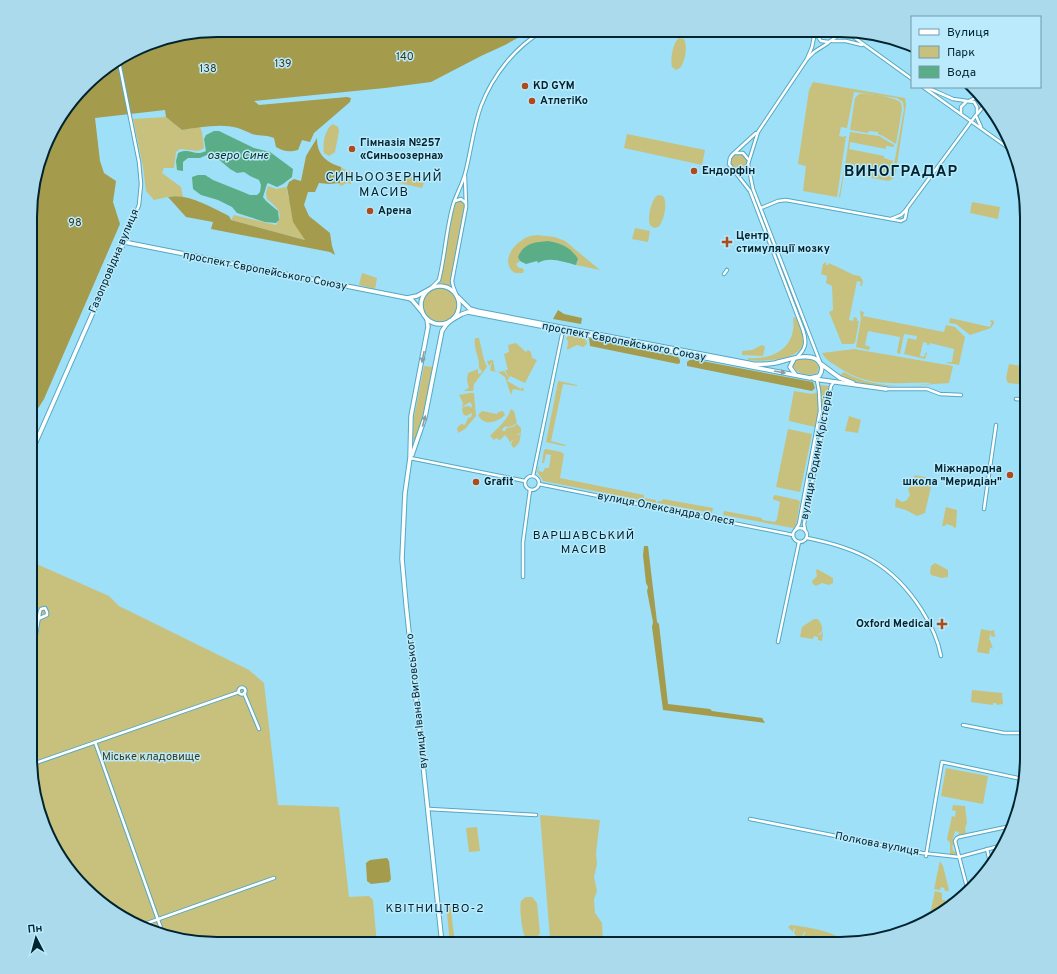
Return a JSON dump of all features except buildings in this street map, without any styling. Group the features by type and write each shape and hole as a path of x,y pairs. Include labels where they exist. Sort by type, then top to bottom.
{"main road":[{"name":"проспект Європейського Союзу","path":"124,242 407,298 412,300 423,312"},
{"name":"Газопровідна вулиця","path":"37,435 124,242"},
{"path":"407,298 417,296 429,289 443,286 450,288 457,295 459,309 452,320 440,324 427,318 421,306 422,299 429,289"},
{"name":"проспект Європейського Союзу","path":"457,295 470,309 563,329 797,375"},
{"name":"проспект Європейського Союзу","path":"452,320 468,312 762,365 795,358"},
{"name":"вулиця Івана Виговського","path":"427,318 428,327 411,416 410,458 405,493 402,559 441,937"},
{"name":"вулиця Івана Виговського","path":"410,458 425,417 442,331 452,320"},
{"path":"864,387 840,378 812,358 795,358 790,367 797,375 810,378 864,387 886,389"},
{"path":"810,378 820,375 822,368 820,363"}],"street":[{"path":"429,289 439,280 448,226 454,202 465,175 474,130 486,95 501,70 513,55 523,44 534,37"},
{"path":"735,171 742,171 747,167 758,132 806,59 812,47 814,37"},
{"path":"818,37 821,41 846,41 865,46"},
{"path":"806,59 836,37"},
{"path":"854,37 911,78"},
{"name":"Газопровідна вулиця","path":"120,65 139,162 141,184 139,205 124,242"},
{"path":"925,88 1005,145"},
{"path":"926,88 953,99 974,102 977,105 977,115 980,127"},
{"path":"964,117 960,108 964,103 975,98"},
{"path":"891,219 900,215 908,207 983,107"},
{"path":"964,117 972,118 977,115"},
{"path":"758,132 734,153 730,158 729,164 750,191 804,330 806,346 795,358"},
{"path":"734,153 743,153 748,158 753,189 820,363"},
{"path":"457,295 452,286 452,281 466,204 465,175"},
{"path":"454,202 461,199 466,204"},
{"path":"761,208 778,201 786,200 901,221"},
{"path":"901,221 905,219 908,207"},
{"path":"900,215 905,217"},
{"path":"900,215 899,218 901,221"},
{"path":"724,274 727,270"},
{"path":"533,476 563,329"},
{"name":"вулиця Родини Крістерів","path":"796,530 799,524 820,410 819,386 816,379"},
{"name":"вулиця Родини Крістерів","path":"805,530 804,524 831,386 834,382"},
{"path":"886,389 927,389 940,394 961,395"},
{"path":"1016,399 1020,399"},
{"path":"984,509 996,425"},
{"path":"410,458 525,481"},
{"path":"525,481 528,477 533,476 538,479 539,484 536,489 530,490"},
{"path":"525,481 526,486 530,490"},
{"name":"вулиця Олександра Олеся","path":"539,484 793,535"},
{"path":"523,577 523,542 530,490"},
{"path":"800,528 805,530 807,533 807,538 804,542 799,542 795,540 793,535 796,530 800,528"},
{"path":"807,538 832,543 852,550 879,564 895,577 911,594 927,618 936,637 941,656"},
{"path":"778,642 799,542"},
{"path":"37,625 38,619 40,610 45,608 47,615 38,619"},
{"path":"239,692 239,689 242,688 245,690 244,693 259,729"},
{"path":"37,763 239,692 241,694 244,693"},
{"path":"963,725 1004,733 1020,733"},
{"path":"95,742 161,928"},
{"path":"926,855 942,762 1018,778"},
{"path":"429,809 536,815"},
{"name":"Полкова вулиця","path":"750,819 926,855 959,857 996,847"},
{"path":"966,885 954,841 959,837 1005,827"},
{"path":"987,850 989,858"},
{"path":"147,923 274,878"}],"green space":[{"path":"205,37 519,37 431,82 254,101 259,105 347,97 351,98 350,102 314,133 310,142 302,140 298,150 295,151 285,151 276,147 274,138 272,137 252,134 238,128 210,126 182,130 166,117 165,110 95,118 100,161 104,173 116,181 113,202 120,224 44,399 37,410 37,205 40,182 51,148 67,117 82,98 107,74 127,61 148,51 182,40"},
{"path":"679,38 684,39 686,50 682,65 676,70 671,64 675,43"},
{"path":"813,82 905,98 906,105 895,177 889,181 844,173 840,198 839,197 844,169 892,176 904,109 903,102 897,98 854,92 847,128 841,127 839,136 846,136 837,197 803,191 806,166 798,164 809,90"},
{"path":"859,94 888,97 901,103 902,109 896,144 878,134 878,132 869,131 868,133 850,130 855,98"},
{"path":"166,117 182,130 200,127 204,148 198,151 180,149 176,152 174,168 164,168 162,173 181,187 183,197 172,196 154,200 146,191 143,167 133,119"},
{"path":"333,124 338,127 339,131 335,152 329,156 324,153 323,150 324,141 328,129"},
{"path":"850,132 879,136 894,145 894,147 886,146 886,149 850,142 849,149 884,156 884,158 893,161 891,174 845,166"},
{"path":"627,134 705,150 702,165 624,148"},
{"path":"317,138 317,144 323,157 331,163 341,167 340,183 319,183 315,192 308,192 304,205 309,216 330,233 335,255 330,252 211,229 213,222 186,217 168,197 176,196 192,199 229,216 231,220 305,240 293,222 287,187 289,182 294,179 301,181 306,156"},
{"path":"739,154 746,159 747,162 742,169 739,170 732,165 731,162 736,155"},
{"path":"341,167 347,171 353,172 351,184 347,183 341,186 338,183 340,183"},
{"path":"411,175 414,177 413,181 424,183 422,188 395,182 396,178 407,180 408,176"},
{"path":"268,186 276,189 287,187 288,196 306,240 231,220 234,215 276,225 280,217 278,210 267,199 266,193"},
{"path":"658,195 663,196 665,212 658,227 654,228 650,225 649,214 653,201"},
{"path":"460,200 465,205 451,286 440,283 454,205 456,201"},
{"path":"972,202 1000,207 998,219 970,213"},
{"path":"635,228 650,231 648,242 632,239"},
{"path":"536,235 555,237 565,241 600,270 576,265 578,261 570,250 562,245 548,241 518,257 520,261 516,264 519,268 524,270 523,273 515,273 511,269 508,261 511,251 524,239"},
{"path":"826,262 826,265 829,263 854,275 860,276 863,281 862,286 860,286 861,282 857,281 849,320 853,321 854,317 857,318 857,321 859,321 855,343 853,344 842,344 829,312 833,310 832,286 826,283 827,276 821,274 823,264"},
{"path":"362,273 377,278 375,289 359,285"},
{"path":"437,288 443,288 447,289 454,295 457,305 456,312 450,319 443,322 437,322 433,321 426,315 423,308 423,302 424,298 430,291"},
{"path":"558,310 564,314 582,318 581,324 553,319"},
{"path":"860,311 864,312 863,316 944,332 946,325 955,327 965,337 959,365 947,363 952,362 954,349 930,343 927,345 927,343 923,342 920,356 924,357 926,352 925,359 904,354 908,338 916,340 917,336 904,334 900,354 897,353 900,337 868,331 865,345 870,347 869,350 856,347 861,319"},
{"path":"796,317 804,338 802,348 796,353 780,359 762,361 748,360 748,358 767,357 782,349 788,343 793,328 793,318"},
{"path":"950,318 990,327 992,322 990,322 991,320 994,321 994,323 991,328 970,335 956,324 949,323"},
{"path":"571,335 583,338 587,344 583,347 577,345 567,350 568,341 566,339"},
{"path":"475,338 479,338 487,367 474,384 473,391 463,391 469,388 467,380 468,373 478,369 478,374 482,371 479,368 479,360 475,346"},
{"path":"589,338 678,357 680,363 678,364 590,346"},
{"path":"516,343 526,352 528,350 531,352 532,358 537,360 525,383 510,376 509,378 505,370 508,370 504,354 509,352 508,345"},
{"path":"762,345 765,347 763,356 742,355 742,351 752,350"},
{"path":"854,349 953,366 949,383 926,384 933,383 885,383 862,379 838,367 825,358 822,353"},
{"path":"801,358 816,361 819,367 817,373 807,375 797,371 793,365 795,360"},
{"path":"691,359 813,382 815,388 812,391 687,366 687,362"},
{"path":"493,360 495,371 498,372 491,371 490,369 492,362 489,366 487,361"},
{"path":"1009,364 1020,366 1020,384 1008,383 1006,378"},
{"path":"424,366 433,367 423,418 415,441 413,440 414,417"},
{"path":"504,371 509,378 507,381 521,389 523,387 524,391 513,389 511,395 505,377 498,372"},
{"path":"844,372 865,381 899,386 878,385 864,383 851,380 840,375"},
{"path":"559,381 578,386 563,384 551,441 566,445 564,446 546,442"},
{"path":"820,385 829,386 822,427 819,426 821,405"},
{"path":"794,391 812,394 818,392 818,411 815,427 789,421"},
{"path":"474,393 476,416 465,429 458,433 457,428 461,424 465,425 468,418 471,417 472,414 466,416 463,414 463,407 469,406 471,408 472,405 470,402 462,407 463,403 459,395"},
{"path":"511,409 514,411 517,423 512,426 506,426 502,429 504,432 507,428 513,427 517,424 521,428 521,433 517,434 521,434 519,443 514,448 511,445 513,440 510,444 505,435 500,440 496,438 494,440 490,436 505,420"},
{"path":"482,411 497,414 498,412 503,411 505,415 499,420 487,422 481,419 478,415"},
{"path":"849,416 861,420 858,433 845,431"},
{"path":"788,429 812,434 800,492 776,487"},
{"path":"818,435 821,435 808,498 805,497"},
{"path":"546,449 564,454 560,478 644,495 644,498 656,500 656,503 543,481 537,471 538,467 538,471 543,472 545,468 549,468 551,455 546,454 544,463 542,463 544,450"},
{"path":"915,475 929,478 932,482 925,513 917,516 906,510 895,507 896,498 902,502 907,500 910,495 908,489"},
{"path":"775,495 798,500 800,502 796,525 793,528 723,515 724,511 775,522 777,519 780,502 773,499"},
{"path":"663,499 713,508 712,513 657,503"},
{"path":"946,507 957,510 956,528 946,524 945,526 942,526"},
{"path":"644,546 648,546 668,704 710,709 712,711 762,718 765,723 663,710 652,627 653,622 647,591 648,587 646,583 643,555"},
{"path":"935,563 948,570 948,577 942,578 931,575 931,566"},
{"name":"Міське кладовище","path":"37,564 109,596 119,606 249,670 264,683 278,805 339,807 349,897 369,896 373,900 376,937 205,937 170,931 137,918 107,900 82,876 67,857 51,826 43,804 37,769"},
{"path":"817,569 833,578 833,583 829,585 822,583 816,586 813,584 812,581 817,576"},
{"path":"814,619 818,619 822,626 821,633 818,634 820,635 823,632 822,641 818,640 818,637 814,636 813,639 800,637 802,627"},
{"path":"981,629 991,631 994,630 995,637 991,636 991,632 989,640 993,649 990,647 989,654 977,652"},
{"path":"972,690 1002,693 1003,704 997,705 996,703 993,703 993,705 971,702"},
{"path":"946,768 988,776 983,804 941,796"},
{"path":"953,805 965,806 967,823 965,828 966,834 958,836 959,832 955,831 953,839 954,844 952,846 953,851 956,852 956,854 950,854 950,843 947,839 952,816 955,817 956,811 952,810"},
{"path":"540,815 600,820 596,853 597,864 594,877 597,891 594,899 595,913 602,923 603,937 550,937"},
{"path":"477,827 480,851 469,852 466,828"},
{"path":"387,858 389,861 391,879 389,882 371,884 367,881 366,863 370,860"},
{"path":"940,861 943,866 948,891 945,891 944,888 941,887 940,890 934,889"},
{"path":"935,891 942,893 942,900 945,900 946,903 930,913"},
{"path":"526,897 532,897 537,903 540,933 538,937 525,937 522,925 521,901"},
{"path":"450,902 454,937 449,937 446,903"},
{"path":"791,925 814,929 838,937 803,937 805,931 802,936 798,937 794,932 796,927 793,932 788,927"}],"water":[{"name":"озеро Синє","path":"214,131 219,131 254,148 270,152 293,169 292,177 283,184 277,187 268,183 267,184 263,197 278,211 279,220 276,223 265,222 237,213 232,207 218,200 201,195 193,189 192,177 205,175 213,180 250,195 257,195 260,192 261,185 259,180 244,172 237,173 216,157 209,154 200,158 188,158 183,162 183,171 177,170 176,161 178,153 186,151 202,153 206,151 204,139 206,135"},
{"path":"548,241 561,244 572,251 578,259 576,265 552,260 538,263 537,261 526,264 520,261 518,257 520,252 527,246 534,243"}],"place":[{"name":"KD GYM","path":"525,86"},
{"name":"АтлетіКо","path":"532,101"},
{"name":"Гімназія №257 «Синьоозерна»","path":"352,149"},
{"name":"Ендорфін","path":"694,171"},
{"name":"Арена","path":"370,211"},
{"name":"Центр стимуляції мозку","path":"727,242"},
{"name":"Міжнародна школа \"Меридіан\"","path":"1010,475"},
{"name":"Grafit","path":"476,482"},
{"name":"Oxford Medical","path":"942,624"}],"district":[{"name":"ВИНОГРАДАР","path":"901,172"},
{"name":"СИНЬООЗЕРНИЙ МАСИВ","path":"384,186"},
{"name":"ВАРШАВСЬКИЙ МАСИВ","path":"584,543"},
{"name":"КВІТНИЦТВО-2","path":"435,909"}],"park label":[{"name":"140","path":"405,57"},
{"name":"139","path":"283,64"},
{"name":"138","path":"208,69"},
{"name":"98","path":"75,223"}]}
